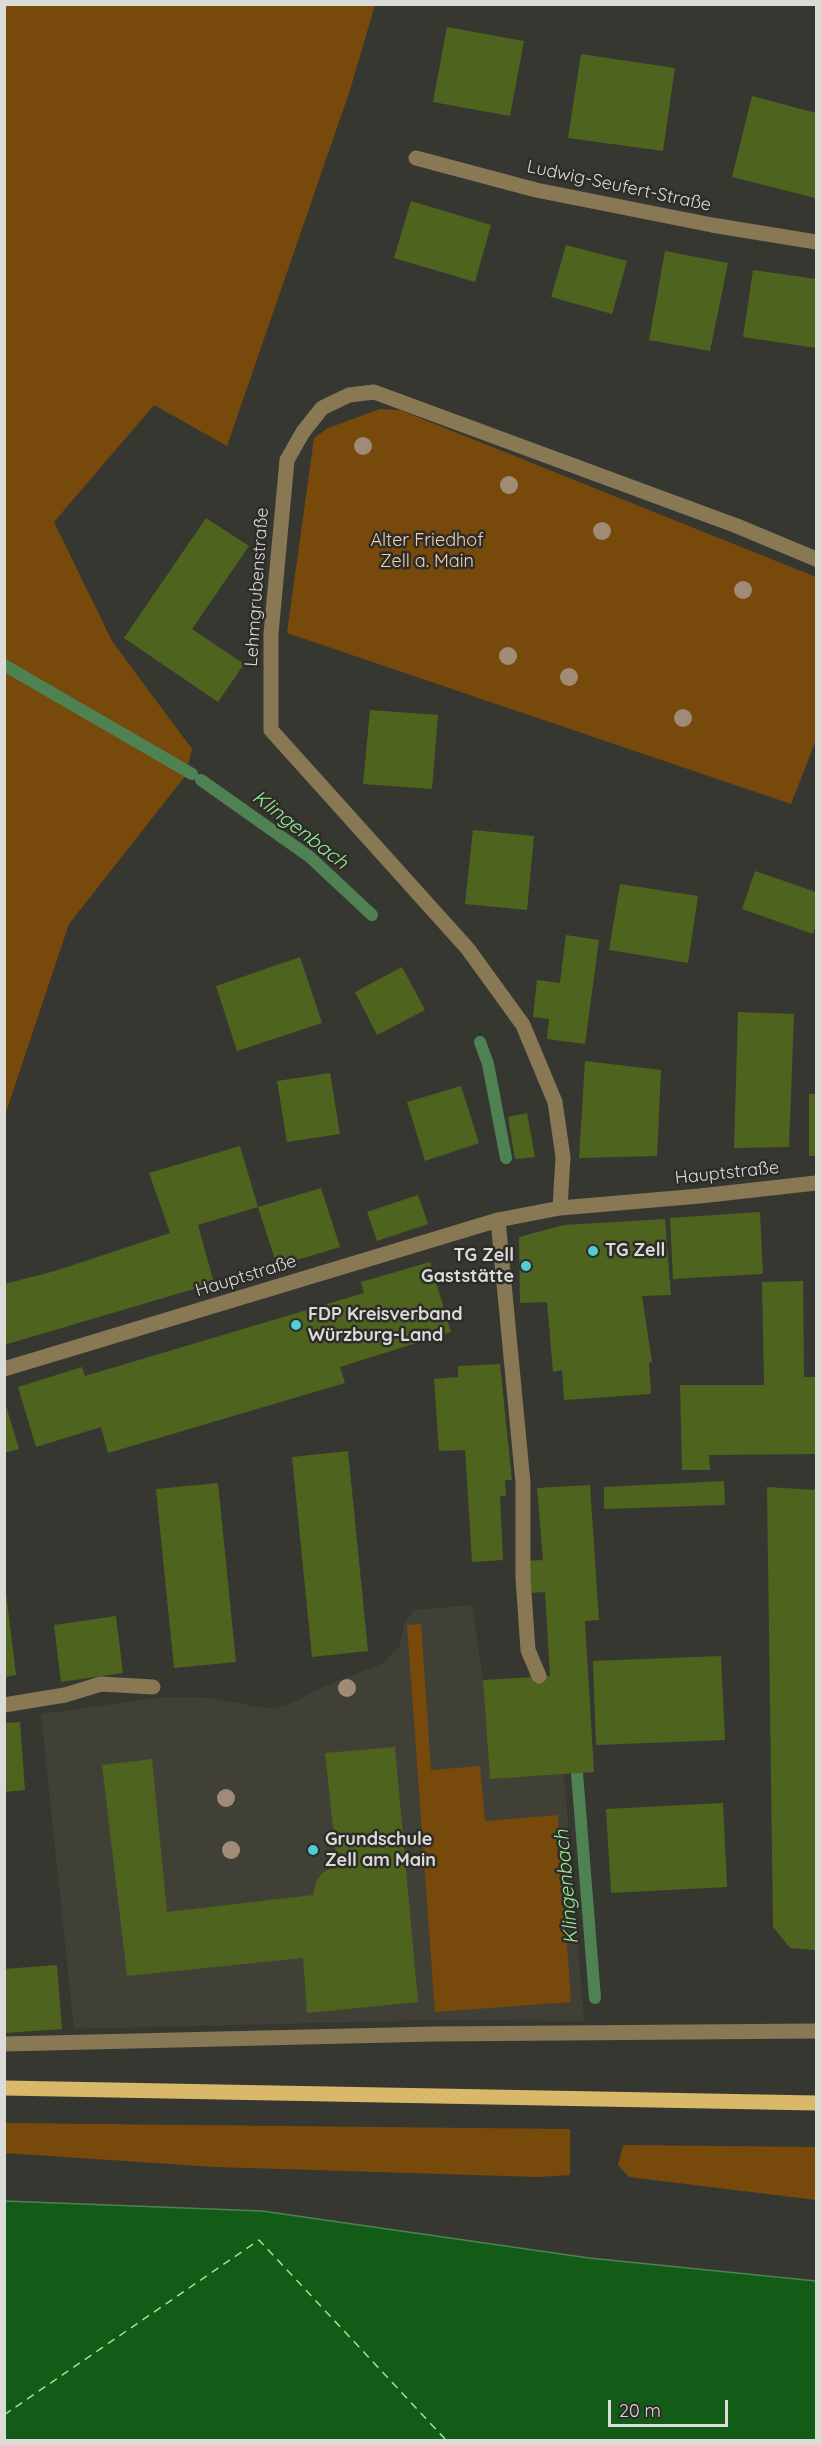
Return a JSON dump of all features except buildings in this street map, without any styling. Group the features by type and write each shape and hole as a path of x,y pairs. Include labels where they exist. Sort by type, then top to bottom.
{"main road":[{"path":"4,2088 816,2103"}],"street":[{"name":"Ludwig-Seufert-Straße","path":"416,158 536,190 712,225 816,242"},
{"name":"Lehmgrubenstraße","path":"560,1208 563,1157 555,1102 523,1025 468,949 271,730 271,634 287,460 303,432 322,408 350,395 374,392 715,518 816,559"},
{"name":"Hauptstraße","path":"4,1369 498,1220 560,1208 816,1183"},
{"path":"498,1220 524,1483 523,1578 528,1650 539,1676"},
{"path":"4,1705 65,1695 101,1684 153,1687"},
{"path":"4,2044 458,2034 816,2031"}],"shaded area":[{"name":"Grundschule Zell am Main","path":"472,1605 483,1680 490,1778 564,1774 584,2021 432,2020 74,2029 41,1714 164,1697 213,1698 274,1708 290,1704 325,1686 384,1663 400,1645 404,1625 414,1610"},
{"path":"5,2201 262,2211 589,2258 816,2281 816,2440 5,2440"}],"green space":[{"path":"4,5 375,5 350,90 227,446 154,405 54,522 112,641 192,749 186,775 69,924 5,1115"},
{"name":"Alter Friedhof Zell a. Main","path":"380,409 400,410 816,577 816,740 791,804 287,633 314,438 328,428"},
{"path":"421,1624 431,1770 480,1766 485,1821 558,1815 571,2002 435,2012 407,1625"},
{"path":"4,2123 570,2129 570,2175 538,2177 215,2167 5,2153"},
{"path":"623,2145 816,2147 816,2200 629,2177 618,2165"}],"waterway":[{"name":"Klingenbach","path":"4,665 192,774"},
{"name":"Klingenbach","path":"201,780 310,857 372,915"},
{"name":"Klingenbach","path":"480,1042 488,1064 506,1158"},
{"name":"Klingenbach","path":"577,1773 595,1998"}],"ferry route":[{"path":"4,2415 259,2240 446,2440"}],"place":[{"name":"TG Zell","path":"593,1251"},
{"name":"TG Zell Gaststätte","path":"526,1266"},
{"name":"FDP Kreisverband Würzburg-Land","path":"296,1325"},
{"name":"Grundschule Zell am Main","path":"313,1850"}]}
